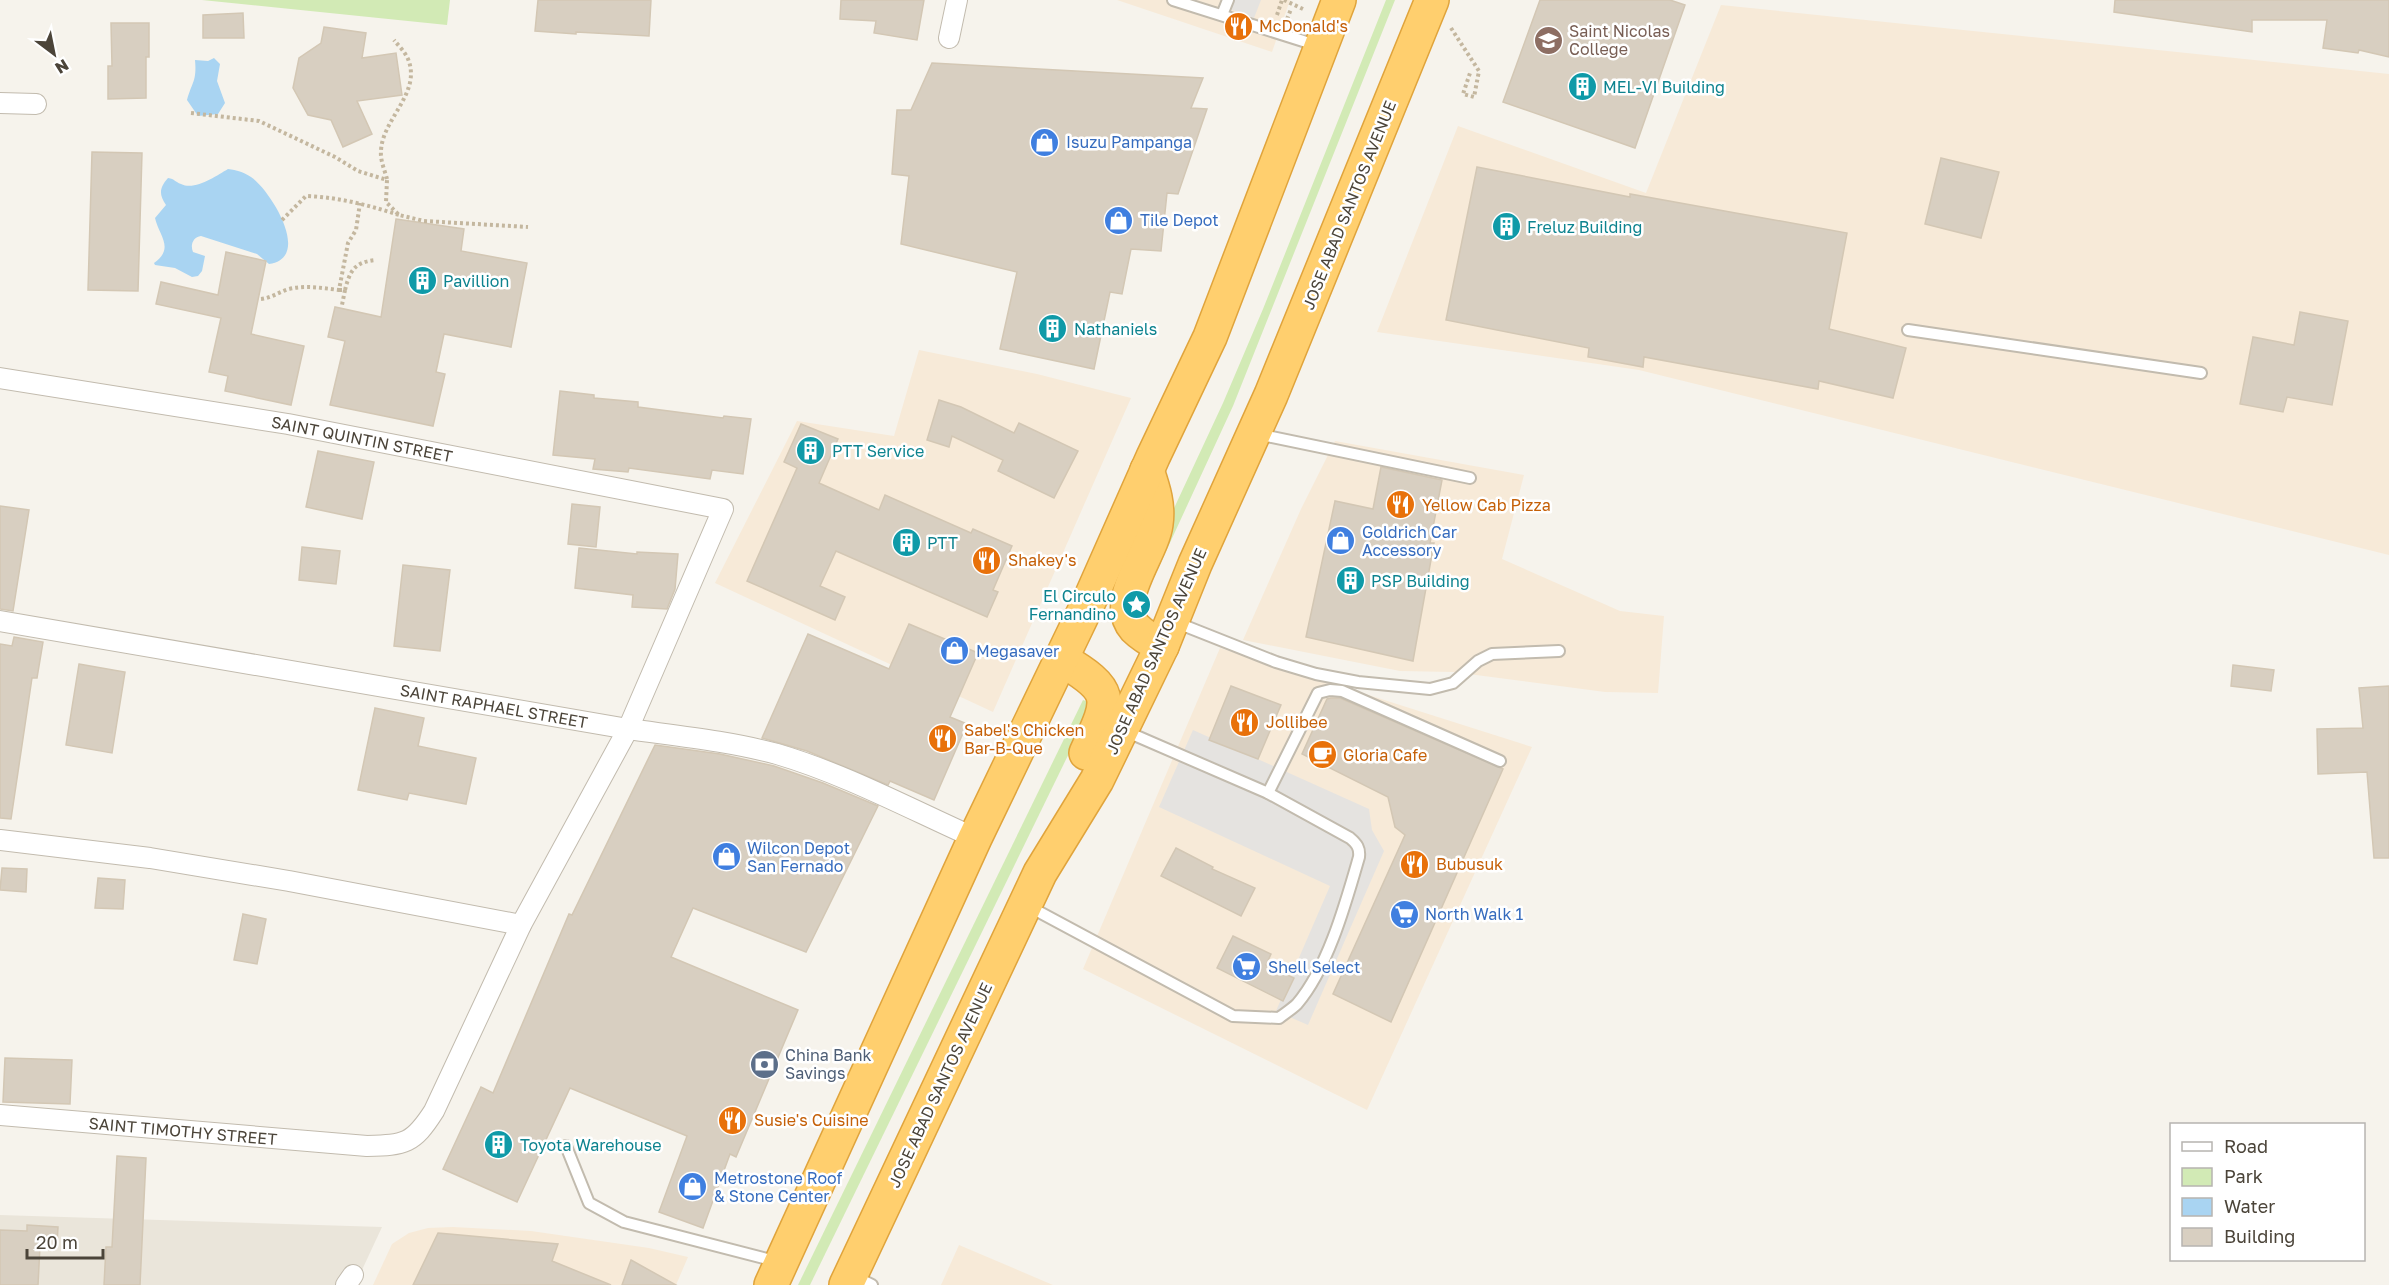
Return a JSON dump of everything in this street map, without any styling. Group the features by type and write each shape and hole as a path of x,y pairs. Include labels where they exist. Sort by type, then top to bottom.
{"highway":[{"path":"776,1274 975,838 1091,597 1147,470 1210,337 1339,0"},
{"name":"JOSE ABAD SANTOS AVENUE","path":"856,1282 1025,904 1040,873 1097,780 1167,634 1284,363 1432,0"},
{"path":"1147,470 1154,492 1156,527 1133,584 1127,610 1134,626 1167,634"},
{"path":"1060,659 1095,682 1102,690 1105,699 1104,714 1082,764 1086,773 1097,780"}],"street":[{"path":"949,38 957,0"},
{"path":"0,104 36,104"},
{"name":"SAINT QUINTIN STREET","path":"0,378 288,424 723,509"},
{"name":"SAINT TIMOTHY STREET","path":"0,1115 367,1146 397,1145 420,1133 434,1111 520,925 628,729 723,509"},
{"name":"SAINT RAPHAEL STREET","path":"0,621 628,729 730,744 777,754 844,779 975,838"},
{"path":"0,840 173,862 289,881 520,925"}],"lane":[{"path":"1173,0 1321,47"},
{"path":"1222,15 1228,0"},
{"path":"1908,330 2200,373"},
{"path":"1254,433 1470,478"},
{"path":"1167,634 1316,674 1358,682 1430,689 1453,683 1478,661 1492,654 1559,651"},
{"path":"1268,794 1318,693 1330,690 1342,691 1500,761"},
{"path":"1025,904 1233,1016 1279,1018 1297,1004 1318,971 1343,912 1360,850 1350,838 1268,794 1122,730"},
{"path":"566,1146 590,1203 624,1222 776,1274"}],"path":[{"path":"1450,27 1479,71 1474,97 1463,94 1470,73"},
{"path":"393,39 408,59 411,81 404,99 386,130 380,152 387,180 386,202 399,215"},
{"path":"191,112 259,122 335,157 357,171 387,180"},
{"path":"282,220 306,196 327,196 424,221 528,227"},
{"path":"339,290 348,243 356,230 360,203"},
{"path":"342,305 350,274 364,261 376,260"},
{"path":"261,299 269,298 288,289 309,286 345,290"}],"shaded area":[{"name":"McDonald's","path":"1117,0 1290,0 1272,52"},
{"path":"1234,0 1261,0 1254,18 1230,9"},
{"path":"1721,5 2389,74 2389,555 1639,370 1377,332 1458,126 1646,193"},
{"name":"PTT","path":"919,350 1037,374 1131,398 993,712 715,583 797,421 894,436"},
{"path":"1335,441 1524,475 1502,559 1620,611 1664,616 1658,693 1605,692 1453,672 1400,671 1243,640 1301,509"},
{"name":"North Walk 1","path":"1220,648 1532,747 1367,1110 1083,969"},
{"path":"1193,730 1369,809 1372,830 1384,851 1308,1025 1276,1011 1330,886 1159,807"},
{"path":"0,1215 382,1227 355,1285 0,1285"},
{"path":"428,1228 531,1231 649,1248 688,1257 676,1285 373,1285 392,1244 409,1233"},
{"path":"959,1245 1053,1285 941,1285"}],"green space":[{"path":"202,0 450,0 447,25"},
{"path":"1386,0 1395,0 1233,406 1145,597 1169,519 1223,403 1263,309"},
{"path":"1083,700 1093,704 810,1285 798,1285"}],"water":[{"path":"214,58 220,64 217,81 225,103 218,114 198,116 187,100 195,77 195,60 208,61"},
{"path":"228,169 251,177 268,195 277,209 288,237 287,250 282,259 269,264 257,254 201,236 194,240 192,247 193,252 205,256 202,271 198,276 192,277 175,268 155,265 154,263 164,252 165,247 155,218 166,205 161,192 168,178 187,186 193,186"}],"building":[{"path":"538,0 651,0 649,36 535,31"},
{"path":"841,0 924,0 917,40 874,33 876,21 840,19"},
{"name":"MEL-VI Building","path":"1540,0 1670,0 1685,5 1635,148 1503,102"},
{"path":"2115,0 2389,0 2389,57 2359,50 2358,53 2323,48 2327,20 2252,20 2252,32 2114,12"},
{"path":"243,13 244,38 203,38 203,15"},
{"path":"111,23 149,23 146,98 108,99 108,66 112,66"},
{"path":"324,27 366,33 362,58 396,53 402,95 357,101 372,134 343,147 331,120 308,115 293,88 299,58 321,43"},
{"path":"932,63 1203,78 1191,108 1207,109 1178,194 1167,193 1161,251 1131,249 1122,294 1110,292 1094,369 1000,349 1017,272 901,244 909,176 892,174 897,110 911,110"},
{"path":"92,152 142,153 138,291 88,290"},
{"path":"1941,158 1999,172 1981,238 1925,224"},
{"path":"1477,167 1630,197 1630,194 1847,233 1829,329 1906,348 1893,398 1819,381 1818,389 1644,357 1643,367 1588,357 1589,348 1446,320"},
{"path":"396,219 464,229 461,251 527,263 511,347 444,334 436,372 445,374 433,426 330,405 345,341 328,337 335,307 381,317"},
{"path":"226,252 266,261 251,334 304,346 291,405 225,391 228,376 209,372 221,318 156,304 161,282 218,295"},
{"path":"2300,312 2348,321 2332,405 2287,397 2283,412 2240,404 2253,337 2294,345"},
{"path":"560,391 594,395 594,398 638,402 638,407 723,418 724,416 751,419 743,474 712,470 710,479 629,468 628,472 593,469 595,459 553,455"},
{"path":"939,400 961,407 1014,433 1019,423 1078,451 1054,498 998,471 1003,460 952,436 949,447 927,440"},
{"path":"801,424 838,439 819,483 879,510 885,495 971,533 973,529 1012,546 993,590 998,592 987,617 836,551 820,586 845,597 835,620 747,581 797,468 784,462"},
{"path":"318,451 374,462 362,519 306,507"},
{"path":"1381,467 1442,480 1430,543 1434,543 1413,661 1306,637 1335,501 1373,509"},
{"path":"572,504 600,507 596,547 568,544"},
{"path":"0,506 29,510 13,611 0,609"},
{"path":"302,547 340,551 336,584 299,580"},
{"path":"579,548 637,554 637,552 678,554 675,589 667,609 632,607 633,595 575,588"},
{"path":"403,565 450,570 440,651 394,646"},
{"path":"909,624 978,653 950,717 967,724 934,800 890,781 888,785 807,751 762,738 808,634 889,669"},
{"path":"14,637 43,642 37,678 32,678 11,819 0,818 0,644 12,646"},
{"path":"79,664 125,672 112,753 66,745"},
{"path":"2233,665 2274,670 2271,691 2231,686"},
{"name":"Jollibee","path":"1231,686 1281,705 1258,759 1209,740"},
{"path":"2389,686 2389,858 2374,858 2367,772 2318,774 2317,729 2363,728 2359,688"},
{"name":"North Walk 1","path":"1340,698 1503,769 1391,1022 1333,994 1405,835 1395,827 1388,797 1302,754 1327,699"},
{"path":"375,708 424,718 418,746 476,758 466,804 409,793 407,800 358,790"},
{"path":"655,745 720,754 774,766 878,806 806,952 693,908 671,957 798,1010 736,1157 730,1154 703,1228 659,1212 687,1136 570,1088 517,1202 443,1169 481,1087 493,1093 569,914 572,915"},
{"path":"1176,848 1213,867 1212,869 1255,888 1241,916 1161,876"},
{"path":"2,868 27,869 26,892 0,890"},
{"path":"98,878 125,880 123,909 95,908"},
{"path":"243,914 266,919 257,964 234,960"},
{"path":"1233,936 1271,954 1266,965 1294,978 1283,1001 1217,968"},
{"path":"5,1058 72,1060 70,1104 3,1102"},
{"path":"117,1156 146,1158 140,1285 104,1285 106,1247 112,1247"},
{"path":"27,1225 58,1227 57,1246 40,1246 38,1285 0,1285 0,1230 27,1231"},
{"path":"438,1233 558,1244 552,1261 611,1285 413,1285"},
{"path":"631,1260 676,1285 622,1285"}],"place":[{"name":"McDonald's","path":"1238,26"},
{"name":"Saint Nicolas College","path":"1548,40"},
{"name":"MEL-VI Building","path":"1582,87"},
{"name":"Isuzu Pampanga","path":"1045,142"},
{"name":"Tile Depot","path":"1119,220"},
{"name":"Freluz Building","path":"1506,227"},
{"name":"Pavillion","path":"422,281"},
{"name":"Nathaniels","path":"1053,329"},
{"name":"PTT Service","path":"811,451"},
{"name":"Yellow Cab Pizza","path":"1401,505"},
{"name":"Goldrich Car Accessory","path":"1341,541"},
{"name":"PTT","path":"906,543"},
{"name":"Shakey's","path":"987,560"},
{"name":"PSP Building","path":"1350,581"},
{"name":"El Circulo Fernandino","path":"1137,605"},
{"name":"Megasaver","path":"955,651"},
{"name":"Jollibee","path":"1245,722"},
{"name":"Sabel's Chicken Bar-B-Que","path":"943,739"},
{"name":"Gloria Cafe","path":"1322,755"},
{"name":"Wilcon Depot San Fernado","path":"726,857"},
{"name":"Bubusuk","path":"1415,864"},
{"name":"North Walk 1","path":"1404,914"},
{"name":"Shell Select","path":"1247,967"},
{"name":"China Bank Savings","path":"764,1064"},
{"name":"Susie's Cuisine","path":"733,1120"},
{"name":"Toyota Warehouse","path":"499,1145"},
{"name":"Metrostone Roof & Stone Center","path":"693,1187"}]}
